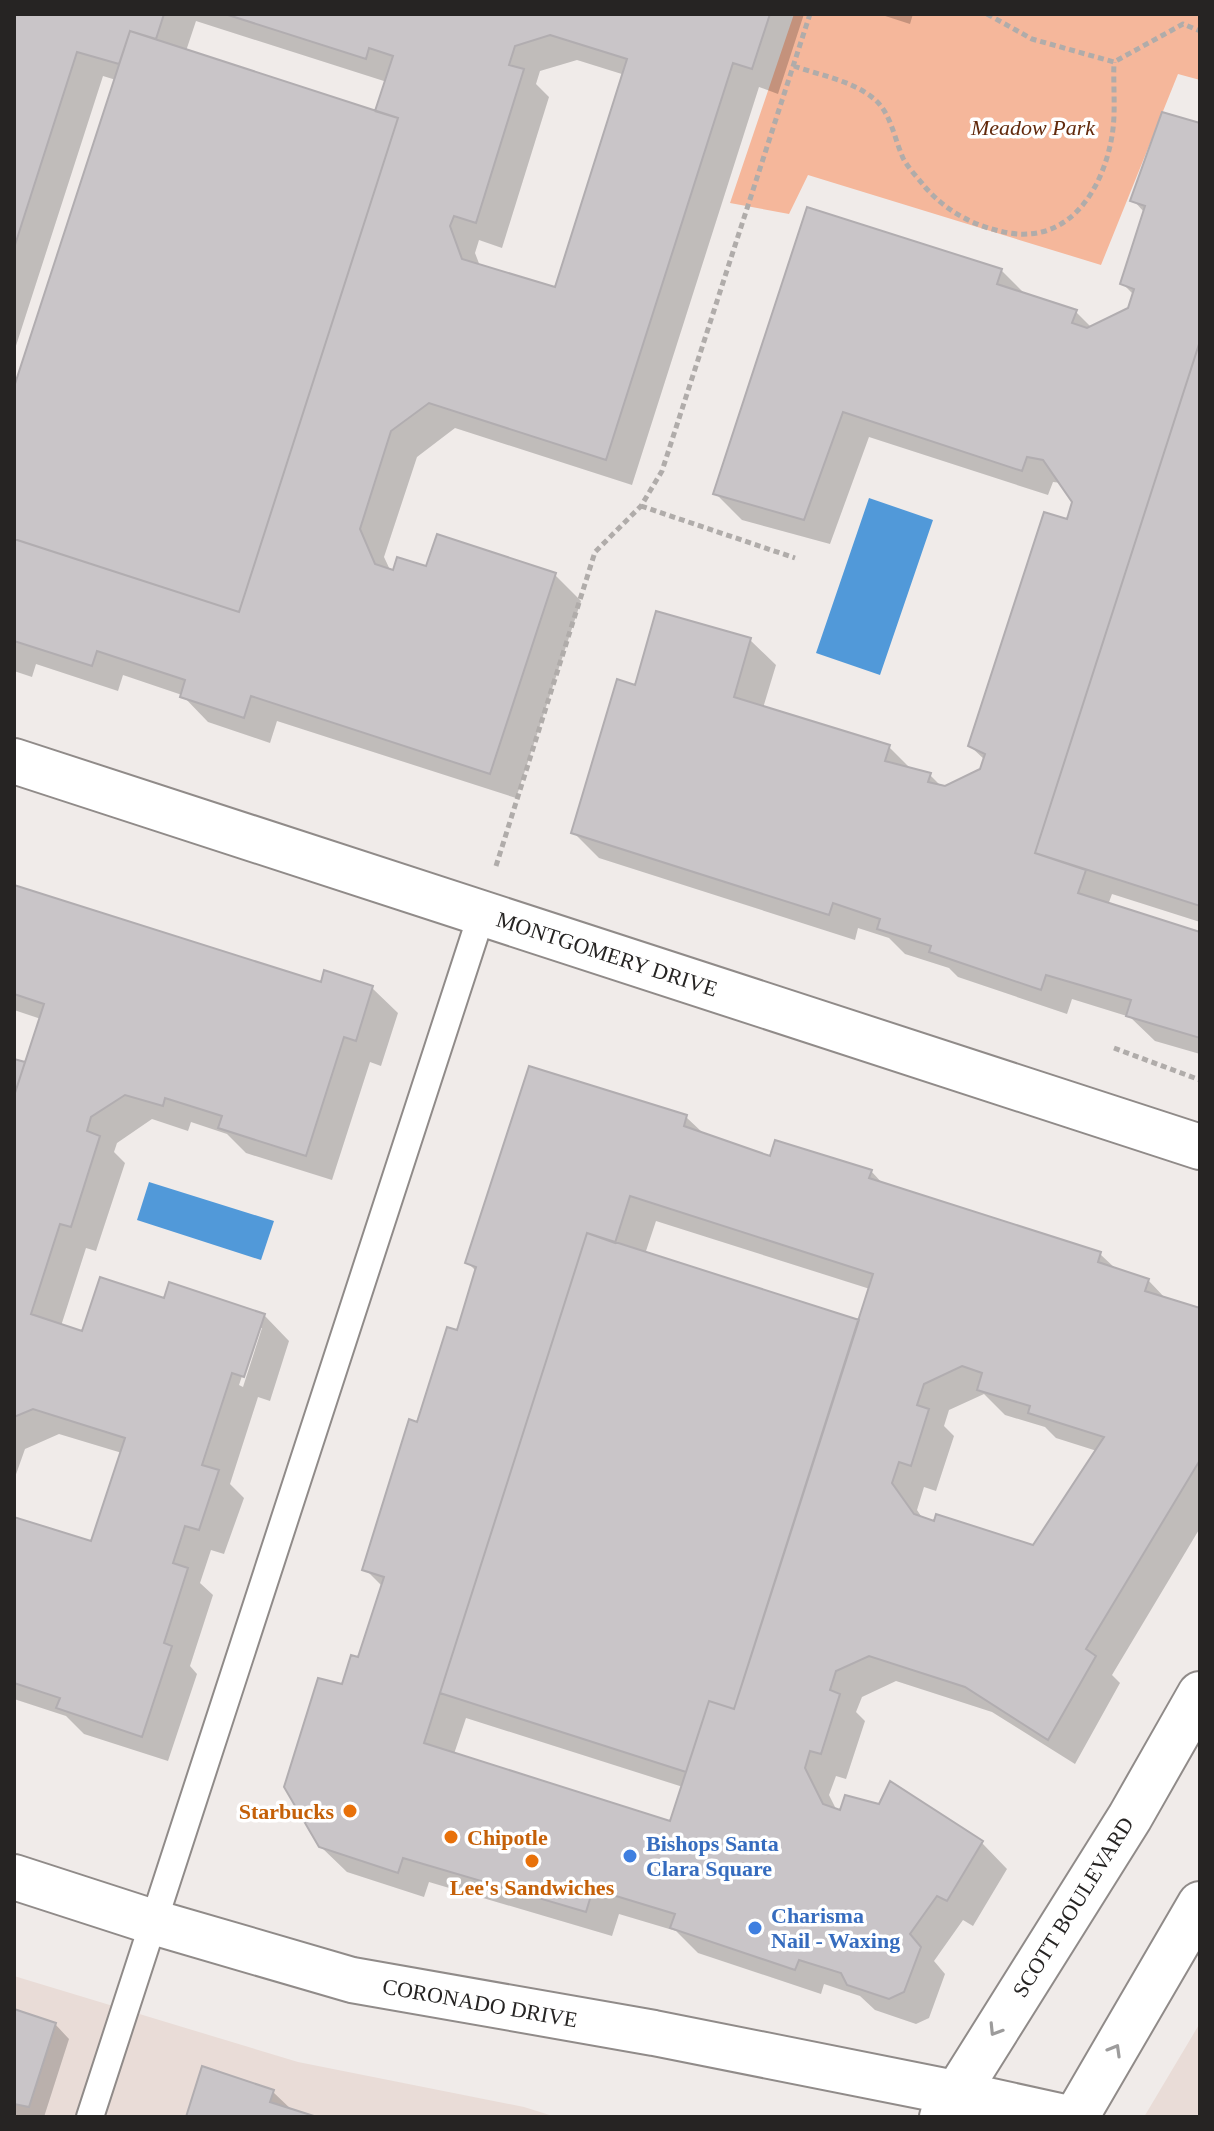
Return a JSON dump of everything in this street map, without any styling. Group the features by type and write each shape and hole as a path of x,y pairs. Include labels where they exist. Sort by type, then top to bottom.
{"street":[{"name":"MONTGOMERY DRIVE","path":"14,761 1200,1147"},
{"name":"SCOTT BOULEVARD","path":"949,2105 1130,1817 1200,1694"},
{"name":"CORONADO DRIVE","path":"14,1877 153,1922 352,1980 654,2033 949,2105 1064,2117"},
{"path":"1076,2117 1200,1904"}],"lane":[{"path":"90,2117 482,913"}],"path":[{"path":"482,913 595,552 641,506 662,471 810,14"},
{"path":"987,14 1032,39 1114,62 1183,24 1185,14"},
{"path":"1183,24 1200,31"},
{"path":"794,66 852,86 875,98 891,122 904,160 949,211 988,229 1025,235 1055,229 1079,211 1100,177 1112,135 1114,62"},
{"path":"641,506 795,558"},
{"path":"1114,1048 1200,1080"}],"shaded area":[{"path":"14,1976 298,2062 524,2107 556,2117 14,2117"},
{"path":"1200,2023 1200,2117 1144,2117"}],"green space":[{"name":"Meadow Park","path":"794,14 1200,14 1200,80 1178,74 1101,265 808,175 789,214 730,203"}],"water":[{"path":"869,498 933,520 880,675 816,653"},
{"path":"149,1182 274,1221 261,1260 137,1220"}],"building":[{"path":"14,14 164,14 156,39 130,31 119,64 77,52 14,248"},
{"path":"225,14 770,14 752,69 733,63 606,460 429,403 391,431 360,529 375,564 393,570 397,557 426,566 437,534 556,573 490,774 251,696 244,718 180,697 185,680 97,651 92,666 14,641 14,539 239,612 398,118 375,111 393,56 369,48 366,59","holes":["550,35 627,59 555,287 462,259 450,226 454,216 476,223 524,69 509,65 515,46"]},
{"path":"130,31 398,118 239,612 14,539 14,387"},
{"path":"1162,112 1200,123 1200,341 1035,853 1086,870 1078,893 1200,932 1200,1038 1126,1016 1131,1000 1046,975 1041,990 929,952 931,946 877,929 880,919 833,903 829,915 571,833 617,679 635,685 656,611 751,638 734,697 890,745 885,761 931,773 928,782 945,786 980,769 985,754 968,746 1044,512 1067,519 1072,502 1043,460 1027,457 1022,471 843,412 804,520 713,494 807,207 1002,269 997,284 1077,310 1072,323 1087,328 1128,308 1134,289 1120,284 1145,206 1130,201"},
{"path":"1200,341 1200,906 1035,853"},
{"path":"14,885 321,982 324,970 373,986 356,1041 344,1037 306,1156 218,1128 222,1116 165,1098 163,1106 125,1095 91,1117 87,1131 100,1136 71,1227 60,1224 31,1314 82,1331 100,1277 164,1298 169,1282 265,1314 244,1377 232,1373 202,1465 219,1470 199,1530 185,1526 173,1563 188,1568 164,1643 172,1646 142,1737 56,1708 60,1698 14,1683 14,1517 91,1541 125,1438 33,1409 14,1417 14,1096 44,1004 14,994"},
{"path":"14,1059 25,1062 14,1096"},
{"path":"529,1066 687,1115 684,1126 770,1156 775,1140 872,1170 869,1178 1101,1252 1098,1262 1149,1279 1145,1291 1200,1308 1200,1460 1086,1649 1096,1656 1048,1740 965,1687 869,1656 836,1671 830,1690 840,1694 821,1754 810,1751 805,1768 823,1804 840,1810 845,1795 879,1804 890,1781 983,1841 947,1901 937,1896 910,1934 921,1947 904,1992 889,1999 847,1985 841,1973 799,1960 795,1970 670,1928 675,1914 593,1889 586,1912 403,1858 398,1873 319,1847 284,1787 318,1678 342,1684 351,1655 358,1657 384,1577 362,1570 409,1419 417,1422 447,1327 457,1330 476,1267 465,1263","holes":["630,1196 873,1274 734,1709 709,1701 670,1821 424,1743 587,1233 615,1243","962,1366 982,1373 977,1390 1030,1406 1028,1413 1104,1437 1033,1545 936,1514 934,1521 914,1514 892,1483 899,1462 911,1466 929,1409 917,1405 924,1384"]},
{"path":"587,1233 859,1320 734,1709 709,1701 686,1772 440,1693"},
{"path":"14,2009 56,2023 29,2107 14,2104"},
{"path":"202,2066 274,2090 270,2102 317,2117 186,2117"}],"place":[{"name":"Starbucks","path":"350,1811"},
{"name":"Chipotle","path":"451,1837"},
{"name":"Bishops Santa Clara Square","path":"630,1856"},
{"name":"Lee's Sandwiches","path":"532,1861"},
{"name":"Charisma Nail - Waxing","path":"755,1928"}]}
